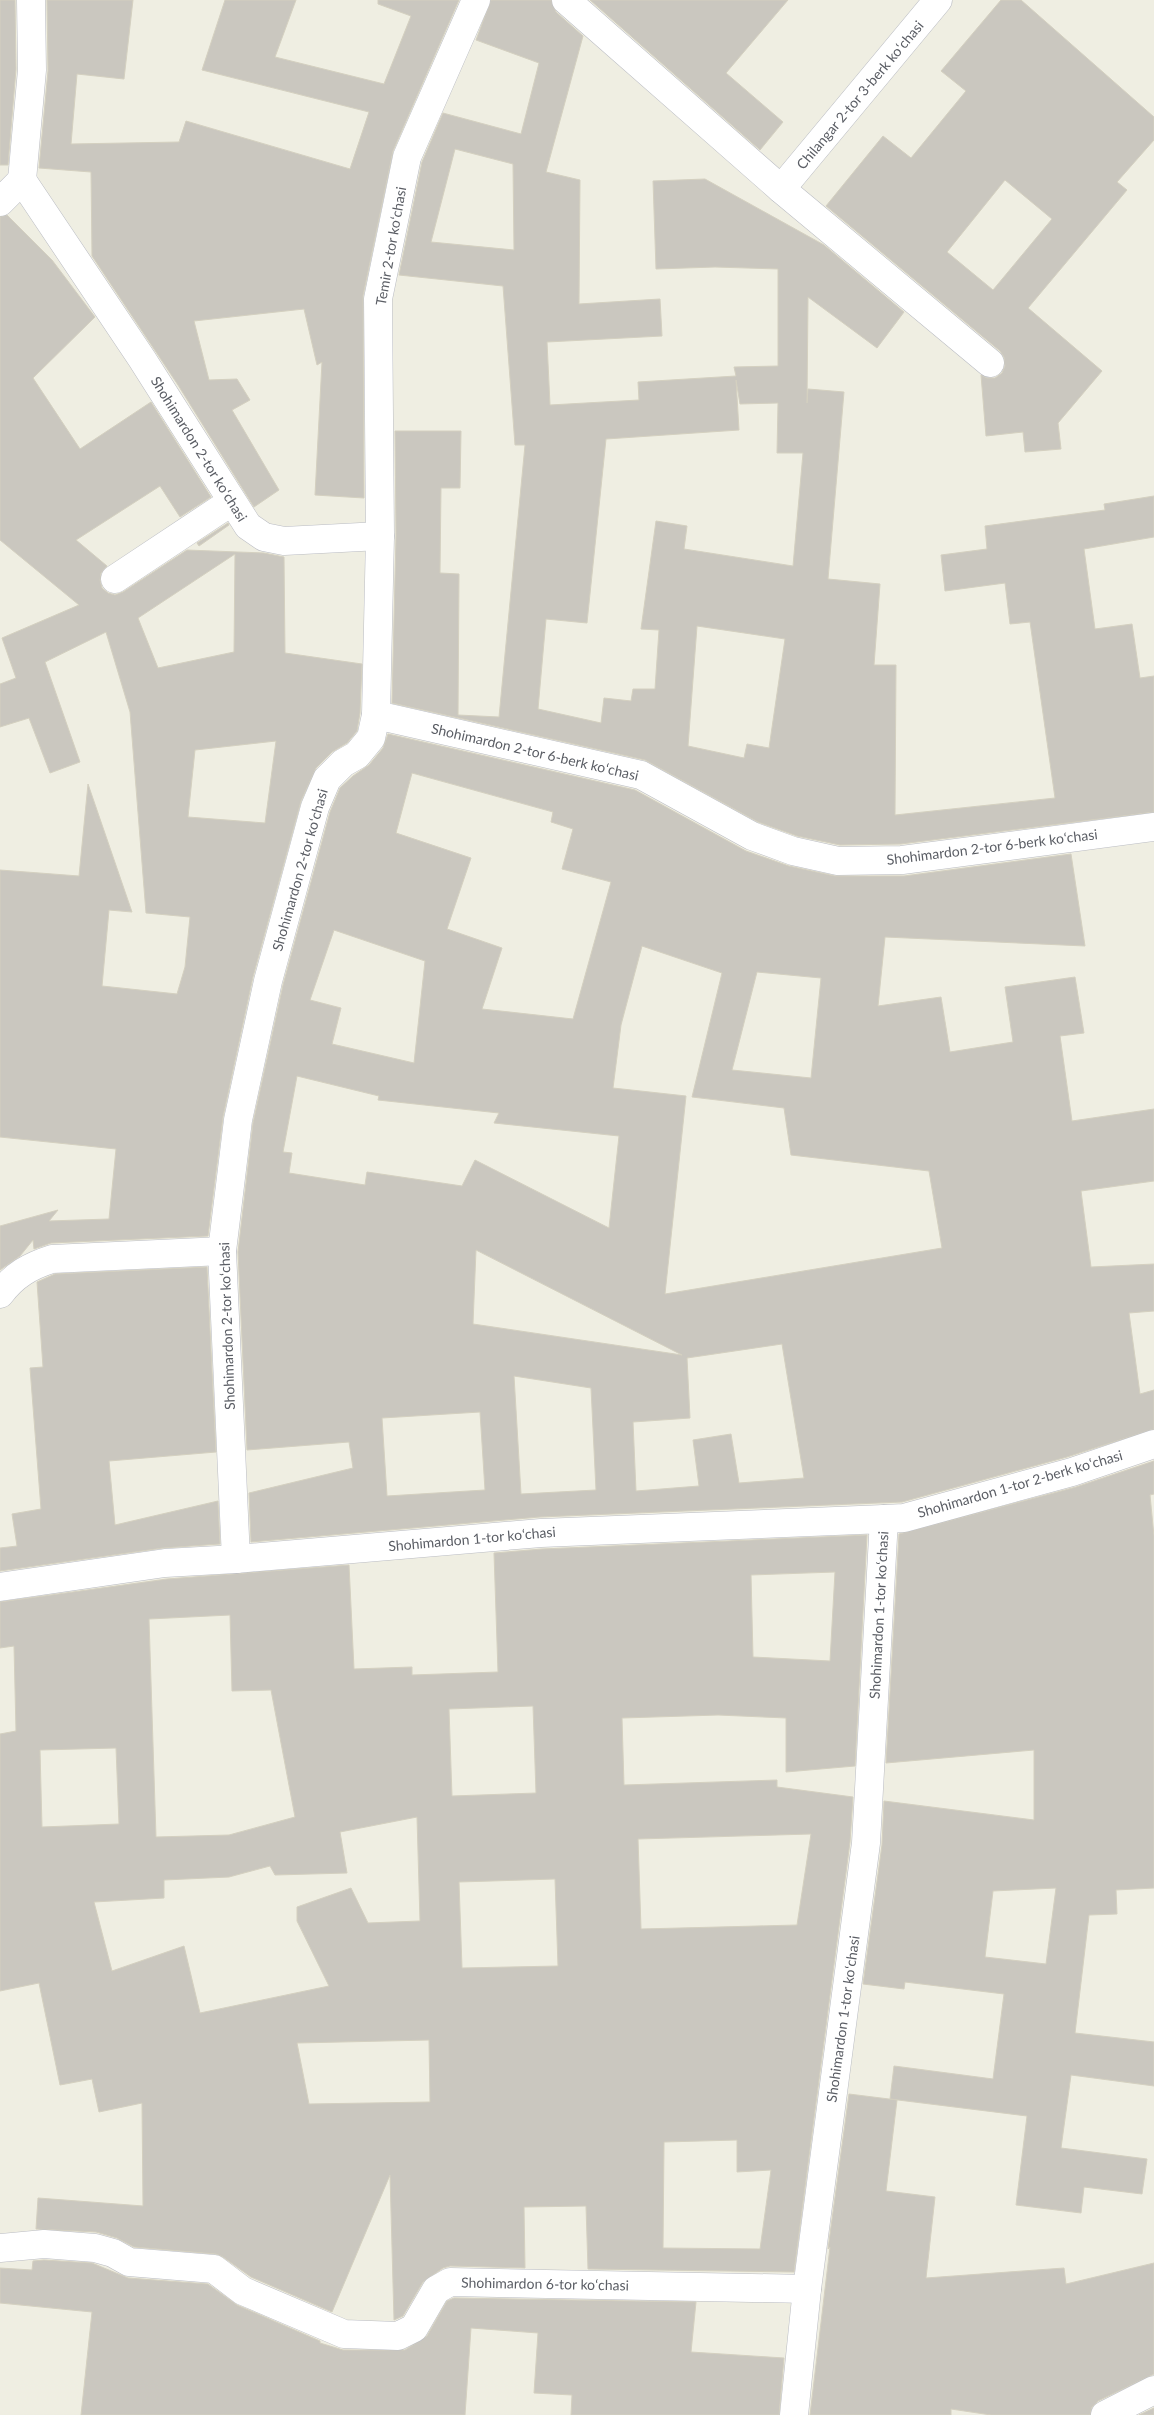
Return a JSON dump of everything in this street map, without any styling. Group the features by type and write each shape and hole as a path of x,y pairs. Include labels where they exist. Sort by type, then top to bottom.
{"street":[{"path":"0,202 22,180 32,70 31,0"},
{"name":"Temir 2-tor koʻchasi","path":"380,536 378,299 408,157 476,0"},
{"path":"566,0 781,189 990,363"},
{"name":"Chilangar 2-tor 3-berk koʻchasi","path":"781,189 938,0"},
{"name":"Shohimardon 2-tor koʻchasi","path":"22,180 142,359 248,526 264,537 284,541 380,536 376,715 371,738 357,755 343,763 327,779 316,807 268,981 238,1120 222,1251 236,1559"},
{"path":"115,579 231,502"},
{"name":"Shohimardon 2-tor 6-berk koʻchasi","path":"376,715 641,775 752,836 793,851 838,861 902,860 1154,826"},
{"path":"0,1294 21,1272 52,1259 222,1251"},
{"name":"Shohimardon 1-tor 2-berk koʻchasi","path":"884,1519 904,1518 1072,1472 1154,1444"},
{"name":"Shohimardon 1-tor koʻchasi","path":"0,1587 165,1563 236,1559 541,1533 884,1519 866,1843 807,2289 794,2415"},
{"name":"Shohimardon 6-tor koʻchasi","path":"0,2248 44,2244 95,2248 113,2253 129,2262 214,2268 243,2291 344,2334 380,2336 398,2336 414,2328 436,2290 450,2282 807,2289"},
{"path":"1106,2415 1154,2390"}],"building":[{"path":"0,0 15,0 16,69 8,165 0,165"},
{"path":"47,0 133,0 124,79 77,74 71,144 179,142 186,121 350,169 369,112 202,70 225,0 296,0 275,57 384,84 411,16 378,4 378,0 459,0 393,151 363,296 364,498 315,495 322,362 317,365 304,309 194,321 209,380 237,379 250,400 232,410 279,490 254,507 178,385 92,256 91,172 39,168 48,71"},
{"path":"491,0 551,0 556,12 583,36 546,172 580,180 579,304 660,299 662,336 547,342 550,405 639,400 638,382 736,376 734,367 778,366 778,269 715,267 656,269 653,181 705,179 824,245 904,312 877,348 808,297 807,403 808,389 844,392 828,579 880,584 874,665 896,665 895,815 1055,798 1030,622 1010,624 1005,583 945,591 941,555 987,549 985,526 1105,510 1104,504 1154,496 1154,537 1084,549 1095,629 1132,624 1140,678 1154,676 1154,812 901,844 840,845 797,836 758,822 645,760 392,703 396,536 395,431 461,431 460,488 441,488 440,573 459,574 458,715 499,717 525,445 515,445 503,286 399,275 422,162 443,113 521,134 539,63 476,40","holes":["455,149 513,164 514,250 431,242","736,380 740,404 778,403 777,453 803,453 793,566 684,549 687,526 656,521 641,629 659,630 655,689 633,689 631,701 604,698 601,723 538,709 546,619 587,623 606,439 739,430","697,626 785,639 769,748 747,744 744,758 688,746"]},
{"path":"590,0 788,0 726,73 783,122 760,150"},
{"path":"1001,0 1021,0 1154,117 1154,140 1117,182 1127,190 1028,308 1102,371 1058,423 1061,449 1025,452 1023,432 986,436 981,375 987,378 995,378 1002,373 1005,366 1004,357 1000,351 826,206 883,136 911,158 966,91 941,71","holes":["1005,180 1052,219 993,290 947,252"]},
{"path":"7,215 52,260 95,317 33,378 80,449 151,402 211,497 180,517 160,486 76,540 107,566 101,573 102,588 108,593 115,595 123,592 187,550 264,553 284,557 285,653 362,664 360,713 357,731 347,743 332,752 316,768 301,801 253,977 223,1117 208,1236 51,1243 34,1249 33,1240 20,1256 0,1270 0,1226 58,1210 49,1221 109,1219 116,1149 0,1137 0,870 79,876 88,784 132,912 109,910 102,986 177,994 185,967 190,917 146,913 130,712 106,632 45,662 80,762 50,773 29,718 0,727 0,684 16,678 2,638 79,605 0,540 0,217","holes":["235,554 234,652 158,668 138,618","276,741 265,823 188,817 195,750"]},
{"path":"228,523 229,525 199,546 197,543"},
{"path":"388,734 635,790 746,851 789,866 835,876 904,876 1071,854 1085,946 885,937 878,1006 941,997 950,1052 1013,1042 1005,987 1075,977 1084,1033 1060,1036 1072,1121 1154,1109 1154,1181 1081,1191 1091,1267 1154,1264 1154,1311 1129,1313 1140,1394 1154,1390 1154,1429 1067,1457 902,1502 540,1517 251,1542 249,1493 353,1468 349,1442 247,1450 238,1252 253,1123 283,985 330,812 340,788 369,765 383,748","holes":["412,773 553,812 551,822 573,829 562,869 611,882 573,1019 482,1009 502,948 447,929 471,858 396,833","334,930 425,961 414,1063 332,1044 341,1008 310,1000","642,946 722,973 692,1097 784,1108 791,1155 929,1171 942,1248 665,1294 686,1096 613,1088 621,1025","757,972 821,978 811,1078 732,1070","297,1076 379,1096 378,1100 499,1113 494,1123 619,1136 609,1228 475,1160 462,1186 367,1172 365,1185 289,1173 292,1153 283,1152","476,1250 682,1355 473,1324","782,1344 804,1478 739,1483 731,1434 693,1440 699,1486 636,1491 633,1422 690,1418 687,1358","514,1376 591,1388 596,1490 521,1494","480,1412 485,1490 387,1496 382,1418"]},
{"path":"207,1267 216,1452 109,1461 115,1525 218,1501 220,1544 163,1548 0,1571 0,1548 17,1546 12,1514 41,1509 30,1368 43,1367 37,1282 55,1274"},
{"path":"1154,1461 1154,1494 1150,1495 1154,1536 1154,1888 1116,1890 1117,1914 1089,1915 1075,2033 1154,2042 1154,2086 1071,2075 1061,2148 1147,2159 1142,2194 1084,2187 1081,2213 1016,2205 1027,2116 890,2099 894,2066 993,2079 1004,1994 905,1982 904,1989 863,1984 882,1845 884,1801 1034,1820 1034,1750 886,1763 899,1534 1076,1487","holes":["1056,1888 1046,1964 985,1957 993,1891"]},
{"path":"867,1535 855,1766 786,1772 786,1718 718,1715 622,1718 624,1785 777,1780 777,1787 853,1797 850,1842 794,2272 588,2269 586,2206 524,2207 525,2268 450,2266 443,2268 423,2282 403,2316 394,2320 390,2175 332,2312 251,2277 216,2254 134,2247 117,2238 96,2232 36,2229 38,2198 143,2206 142,2103 99,2112 92,2079 60,2085 39,1983 0,1991 0,1734 16,1731 14,1646 0,1648 0,1602 167,1579 349,1565 354,1669 412,1667 412,1675 498,1672 494,1553 542,1549","holes":["835,1572 830,1661 753,1657 751,1575","230,1615 232,1691 271,1690 295,1817 229,1835 156,1837 149,1619","533,1706 536,1793 452,1796 449,1709","116,1748 119,1824 42,1827 40,1750","417,1817 420,1921 368,1923 351,1888 297,1907 297,1921 329,1986 200,2013 184,1946 112,1971 94,1902 164,1898 164,1880 229,1877 270,1866 275,1875 347,1873 340,1832","811,1834 797,1925 641,1929 638,1839","555,1879 558,1966 462,1968 459,1882","429,2040 430,2102 309,2104 297,2043","737,2140 737,2172 771,2170 760,2249 663,2248 664,2142"]},
{"path":"849,2094 897,2100 886,2191 935,2197 926,2278 1064,2268 1066,2284 1154,2263 1154,2374 1098,2401 1092,2407 1090,2415 991,2415 951,2409 951,2415 810,2415 830,2247 828,2249"},
{"path":"33,2261 92,2263 128,2278 208,2284 237,2305 320,2341 320,2343 343,2350 405,2350 427,2336 447,2301 454,2298 696,2302 691,2352 784,2358 779,2415 571,2415 572,2395 534,2393 538,2333 471,2328 465,2415 81,2415 92,2312 0,2303 0,2268 32,2270"},
{"path":"1154,2408 1154,2415 1139,2415"}]}
